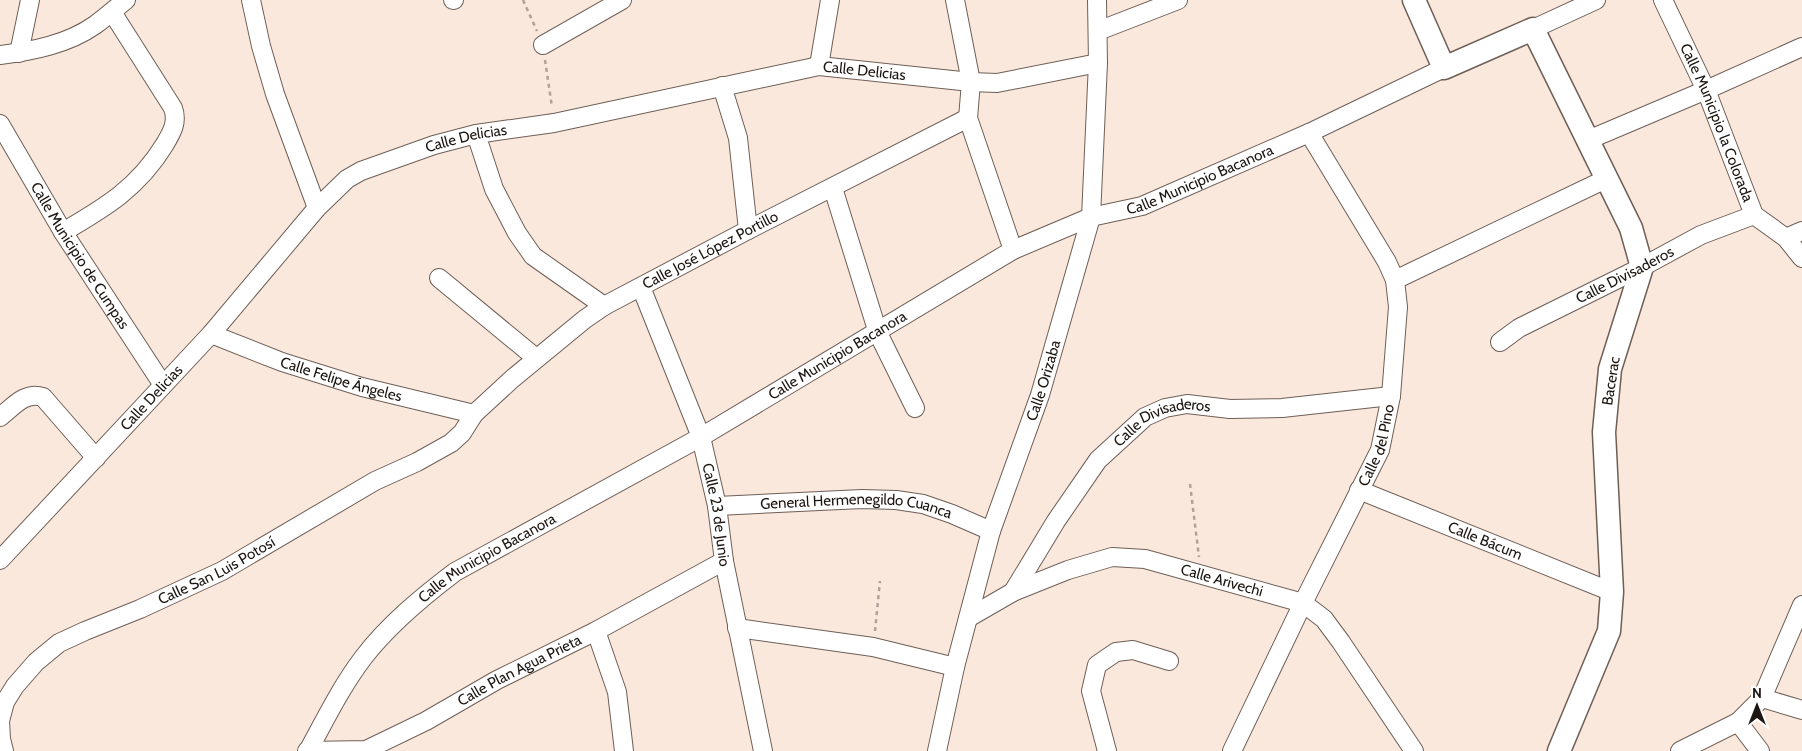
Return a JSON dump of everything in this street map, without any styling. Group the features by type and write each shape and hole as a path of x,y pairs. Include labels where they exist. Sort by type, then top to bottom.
{"street":[{"path":"19,53 30,0"},
{"path":"0,55 19,53 51,45 72,37 94,26 126,0"},
{"path":"251,0 261,46 275,94 317,208"},
{"path":"543,45 622,0"},
{"path":"819,66 830,0"},
{"path":"954,0 971,82 968,118 1014,250"},
{"name":"Calle Orizaba","path":"937,751 955,667 991,531 1040,396 1091,217 1098,63 1097,0"},
{"path":"1098,31 1178,0"},
{"path":"1414,0 1444,68 1596,0"},
{"name":"Calle Municipio la Colorada","path":"1663,0 1706,90 1754,215 1786,238 1802,258"},
{"path":"63,232 108,205 130,188 144,174 160,153 174,129 173,108 112,12"},
{"path":"1532,29 1608,178 1631,228 1642,267"},
{"path":"1588,140 1802,47"},
{"name":"Calle Delicias","path":"0,560 96,458 162,384 211,334 317,208 346,179 361,170 434,145 476,134 554,123 819,66 997,83 1098,63"},
{"name":"Calle Municipio Bacanora","path":"308,751 342,689 363,657 418,600 455,572 701,437 1014,250 1066,226 1091,217 1142,206 1309,133 1444,68"},
{"path":"722,86 738,138 748,230"},
{"name":"Calle José López Portillo","path":"474,414 536,358 604,306 968,118"},
{"name":"Calle Municipio de Cumpas","path":"0,124 63,232 162,384"},
{"name":"Calle del Pino","path":"1234,750 1303,603 1380,450 1392,396 1398,307 1395,280 1387,262 1309,133"},
{"path":"476,134 494,189 533,256 604,306"},
{"path":"1395,280 1608,178"},
{"path":"833,188 878,332 915,408"},
{"name":"Calle Divisaderos","path":"1500,342 1519,328 1642,267 1701,235 1754,215"},
{"path":"1786,238 1802,230"},
{"name":"Bacerac","path":"1559,751 1609,631 1612,592 1604,432 1610,369 1642,267"},
{"path":"439,278 536,358"},
{"name":"Calle 23 de Junio","path":"641,287 701,437 717,506 724,561 763,751"},
{"name":"Calle Felipe Ángeles","path":"211,334 282,362 362,387 474,414"},
{"path":"0,417 26,396 32,394 43,397 96,458"},
{"name":"Calle Divisaderos","path":"1014,592 1056,521 1098,460 1145,417 1165,408 1186,404 1230,409 1282,408 1392,396"},
{"name":"Calle San Luis Potosí","path":"4,751 0,721 5,702 14,686 36,662 59,643 140,609 222,571 375,481 417,462 451,443 462,433 474,414"},
{"name":"Calle Bácum","path":"1359,490 1612,592"},
{"name":"General Hermenegildo Cuanca","path":"717,506 862,499 896,500 923,504 991,531"},
{"name":"Calle Arivechi","path":"968,618 1014,592 1068,570 1112,557 1145,559 1303,603 1324,619 1414,751"},
{"name":"Calle Plan Agua Prieta","path":"308,751 366,750 426,721 497,680 596,631 724,561"},
{"path":"1680,751 1738,722 1762,698 1802,605"},
{"path":"737,628 873,647 955,667"},
{"path":"596,631 617,692 624,751"},
{"path":"1107,751 1091,691 1097,665 1116,652 1133,650 1169,661"},
{"path":"1762,698 1802,710"},
{"path":"1738,722 1760,751"}],"path":[{"path":"1190,484 1201,574"},
{"path":"873,647 880,581"}]}
